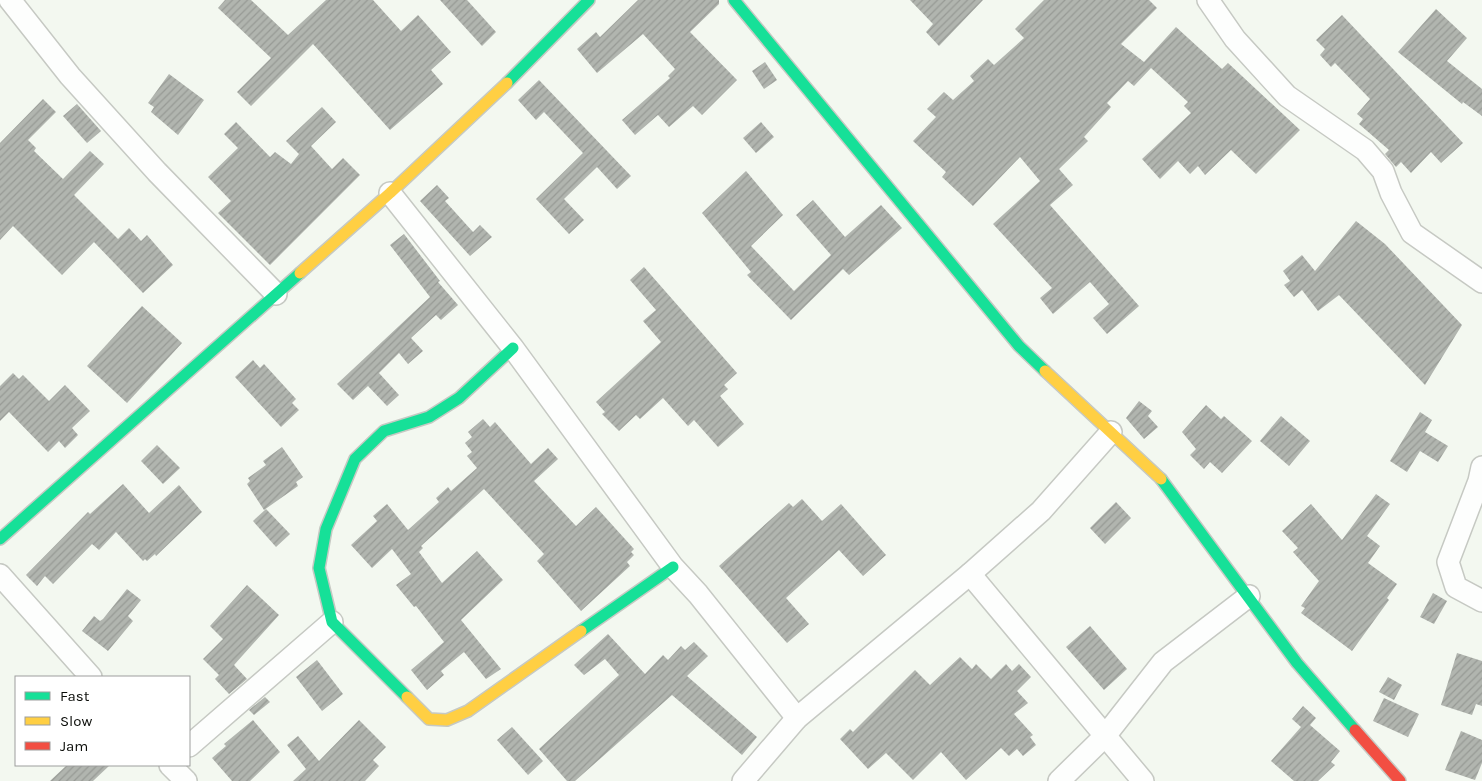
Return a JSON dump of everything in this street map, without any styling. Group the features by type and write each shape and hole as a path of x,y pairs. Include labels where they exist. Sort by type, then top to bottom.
{"street":[{"path":"10,0 70,76 150,165 276,294"},
{"path":"0,539 390,193 498,92 589,0"},
{"path":"734,0 1019,346 1163,481 1297,664 1400,781"},
{"path":"1208,0 1236,39 1286,96 1365,150 1383,171 1395,201 1412,233 1482,282"},
{"path":"390,193 513,348 673,567 698,594 797,718"},
{"path":"513,348 459,398 428,417 384,431 355,459 326,529 319,568 332,622 429,719 447,720 468,711 673,567"},
{"path":"743,781 797,718 970,574 1041,512 1111,432"},
{"path":"1482,467 1479,481 1448,562 1456,587 1482,601"},
{"path":"970,574 1143,781"},
{"path":"0,575 90,676"},
{"path":"1059,781 1105,736 1163,662 1249,596"},
{"path":"190,745 332,622"},
{"path":"171,766 186,781"}],"building":[{"path":"225,0 251,0 288,35 326,0 373,0 401,31 418,15 451,52 431,70 443,84 390,130 313,44 251,106 237,92 271,58 218,8"},
{"path":"440,0 467,0 496,32 482,46"},
{"path":"638,0 719,0 719,4 690,32 737,80 702,115 693,106 669,127 658,115 635,135 622,120 670,78 668,76 675,69 643,34 597,73 577,49 596,32 600,37"},
{"path":"910,0 983,0 939,46 926,32 933,24"},
{"path":"1044,0 1149,0 1157,8 1121,44 1144,62 1176,27 1222,69 1228,63 1300,130 1256,174 1231,150 1205,175 1198,166 1190,174 1178,161 1160,179 1142,159 1191,113 1184,106 1188,102 1151,68 1134,86 1128,81 1107,103 1111,107 1084,137 1088,141 1059,169 1073,185 1050,205 1139,306 1107,334 1093,318 1109,304 1090,282 1053,314 1040,298 1052,288 993,224 1040,181 1020,157 973,206 942,177 946,172 913,141 936,117 927,109 944,92 953,100 974,81 970,76 988,59 994,65 1024,38 1015,29"},
{"path":"1436,9 1467,38 1447,61 1482,89 1482,116 1463,102 1462,104 1398,52"},
{"path":"1342,15 1463,143 1441,163 1431,152 1411,173 1401,162 1396,167 1385,154 1389,150 1359,124 1363,119 1357,114 1370,99 1335,63 1331,67 1320,55 1325,49 1316,40"},
{"path":"765,62 777,80 764,89 752,71"},
{"path":"169,74 204,100 178,135 151,112 154,107 148,103"},
{"path":"539,80 631,176 617,189 597,167 564,199 584,220 569,234 536,199 583,153 544,112 536,120 518,100"},
{"path":"43,99 56,112 28,140 36,148 34,151 63,179 90,151 104,164 74,195 118,239 129,228 141,241 147,235 173,265 143,293 94,242 62,275 13,226 0,240 0,143"},
{"path":"77,104 101,131 87,143 63,116"},
{"path":"322,107 336,122 311,146 332,169 343,158 360,175 270,265 218,213 231,201 208,177 238,148 224,134 236,122 270,157 275,152 291,164 299,154 286,141"},
{"path":"761,122 774,137 756,153 743,138"},
{"path":"746,171 783,215 751,246 794,291 831,255 796,215 813,200 845,237 881,205 902,228 849,275 843,269 791,320 747,275 751,272 702,213"},
{"path":"437,185 449,198 445,201 473,232 480,225 492,237 470,256 420,201"},
{"path":"1356,221 1385,244 1462,325 1425,385 1339,295 1318,311 1302,290 1294,297 1284,285 1290,281 1283,271 1302,255 1315,271"},
{"path":"404,234 440,281 438,282 458,305 441,320 436,315 411,338 423,351 408,364 399,353 379,373 399,395 387,406 368,386 353,400 337,384 430,297 390,245"},
{"path":"644,267 737,373 724,385 728,389 720,396 744,424 718,447 694,420 688,426 663,398 640,419 636,415 619,431 602,414 605,412 596,402 661,342 643,321 656,310 630,280"},
{"path":"142,306 182,343 127,403 87,366"},
{"path":"253,360 260,368 264,364 296,399 292,403 299,410 281,427 235,377"},
{"path":"13,373 19,379 23,375 49,401 65,385 90,411 72,428 78,435 65,448 59,441 48,452 9,412 0,421 0,386"},
{"path":"1139,401 1152,411 1148,416 1158,427 1144,439 1126,418"},
{"path":"1206,405 1221,419 1224,416 1252,441 1222,473 1210,462 1204,469 1190,455 1196,449 1182,432"},
{"path":"1420,412 1432,420 1425,432 1448,446 1438,462 1420,451 1407,472 1390,461"},
{"path":"1281,416 1310,441 1289,466 1260,441"},
{"path":"483,419 490,427 495,422 531,464 548,448 558,459 534,481 576,526 596,507 634,549 631,552 634,555 627,562 630,566 581,611 537,561 544,554 484,489 421,546 423,548 419,552 442,583 477,551 503,580 461,620 501,669 486,679 464,652 441,671 444,675 427,690 411,670 444,642 416,606 414,607 396,585 411,574 392,549 372,568 351,545 377,521 373,516 387,504 408,530 439,502 436,498 448,487 451,491 477,468 467,456 472,452 465,443 472,437 468,432"},
{"path":"157,445 180,468 163,484 141,461"},
{"path":"282,447 303,477 296,482 298,486 264,510 247,484 250,481 248,478 266,465 263,461"},
{"path":"123,484 149,513 179,485 202,512 156,556 155,554 147,561 145,559 143,561 116,532 99,550 92,544 53,584 45,576 37,586 26,575 88,512 90,514"},
{"path":"1376,494 1390,504 1367,536 1380,546 1368,563 1397,584 1387,598 1389,600 1352,651 1301,613 1305,608 1301,606 1319,581 1293,552 1298,548 1282,531 1311,504 1342,540"},
{"path":"802,499 822,521 841,504 886,555 863,576 839,550 786,598 809,624 787,643 719,566 789,503 793,507"},
{"path":"1116,502 1131,518 1105,544 1090,528"},
{"path":"266,509 290,534 276,547 253,521"},
{"path":"247,585 279,615 234,665 247,679 229,694 215,679 219,675 203,659 223,639 210,626"},
{"path":"127,589 141,600 128,616 133,621 108,651 82,631 94,616 100,621 103,619"},
{"path":"1433,593 1447,601 1434,624 1420,617"},
{"path":"1090,626 1127,669 1104,690 1066,647"},
{"path":"608,634 645,674 663,655 668,660 681,646 685,650 694,642 708,656 687,676 757,737 742,755 672,695 575,781 567,781 539,749 619,675 605,659 584,675 574,665"},
{"path":"1457,653 1482,661 1482,706 1476,704 1472,715 1441,705"},
{"path":"960,657 972,669 976,664 991,679 1006,664 1012,671 1019,664 1031,677 1017,691 1028,703 1014,714 1033,735 1030,737 1036,745 1023,756 1017,749 1009,756 1001,748 966,780 941,752 913,780 886,753 868,769 840,739 850,729 853,732 915,670 930,685"},
{"path":"317,660 343,694 322,711 296,677"},
{"path":"1388,677 1402,685 1394,700 1379,692"},
{"path":"265,697 270,702 254,715 249,710"},
{"path":"1384,698 1419,714 1408,737 1373,721"},
{"path":"1303,706 1316,718 1310,725 1340,751 1331,762 1335,765 1318,781 1294,781 1271,761 1301,727 1292,719"},
{"path":"253,720 280,752 250,781 232,781 212,758 226,746 224,744"},
{"path":"359,720 386,747 373,760 379,766 365,781 293,781 306,769 287,745 298,736 319,761"},
{"path":"512,727 543,761 528,775 497,740"},
{"path":"1461,731 1482,740 1482,763 1475,780 1445,770"},
{"path":"66,766 109,766 93,781 50,781"}],"traffic: fast":[{"path":"507,83 589,0"},
{"path":"734,0 1019,346 1045,371"},
{"path":"0,539 300,273"},
{"path":"407,697 332,622 319,568 326,529 355,459 384,431 429,417 459,398 513,348"},
{"path":"1161,479 1297,663 1355,730"},
{"path":"581,631 673,567"}],"traffic: slow":[{"path":"300,273 390,193 507,83"},
{"path":"1045,371 1161,479"},
{"path":"407,697 429,719 447,720 468,711 581,631"}],"traffic: jam":[{"path":"1355,730 1400,781"}]}
